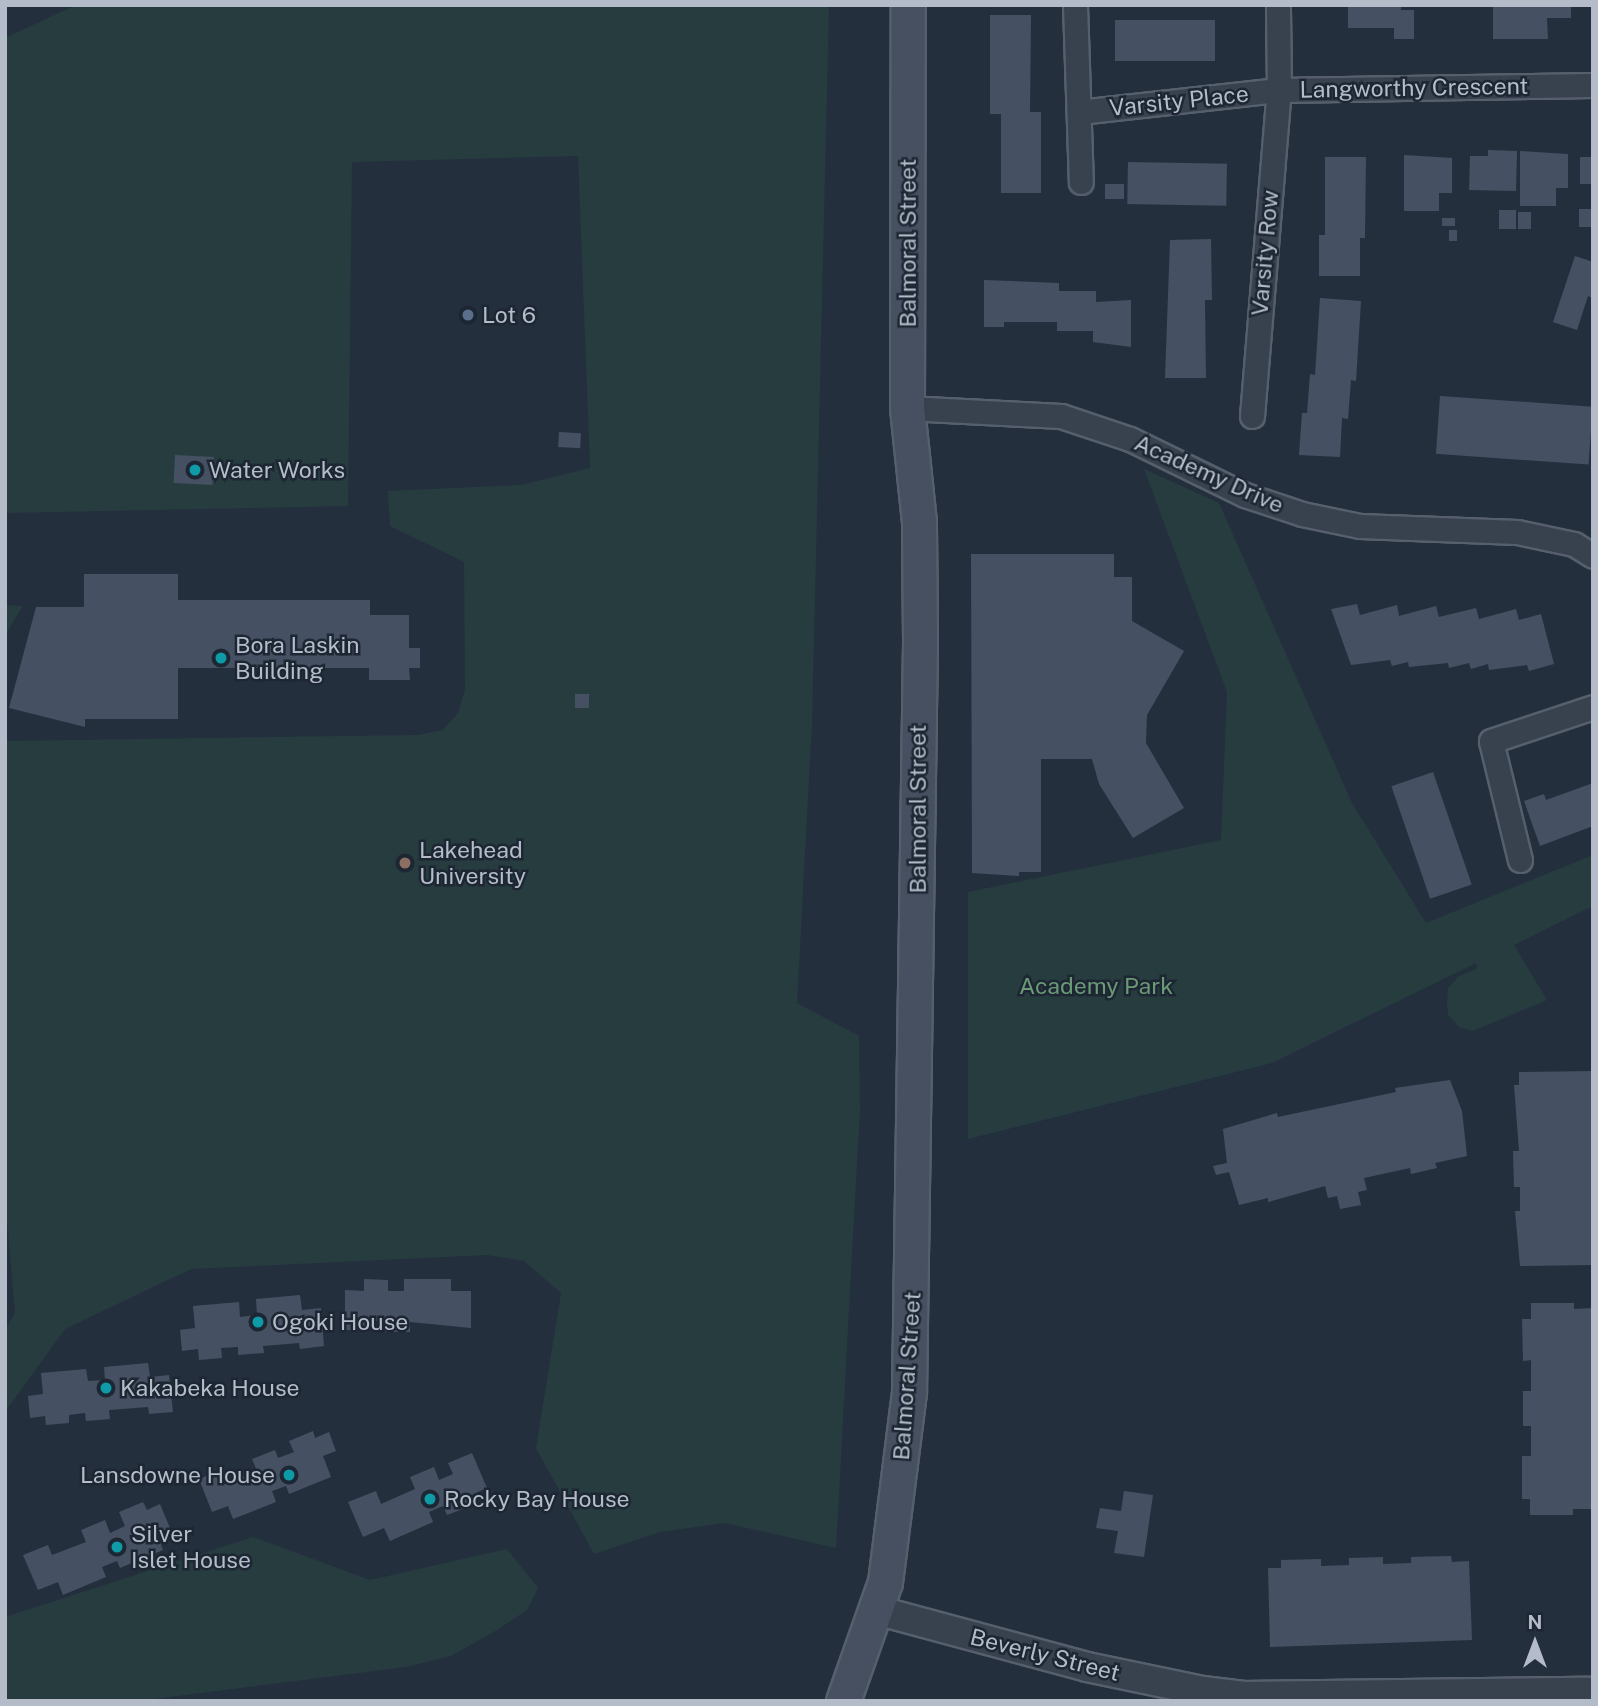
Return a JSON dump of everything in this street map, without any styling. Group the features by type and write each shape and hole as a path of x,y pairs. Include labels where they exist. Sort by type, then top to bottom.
{"main road":[{"name":"Balmoral Street","path":"844,1701 876,1610 898,1509 909,1393 915,1238 919,535 907,408 908,5"}],"street":[{"name":"Varsity Place","path":"1076,5 1082,182"},
{"name":"Langworthy Crescent","path":"1278,5 1279,90 1593,85"},
{"name":"Varsity Place","path":"1079,113 1279,90"},
{"name":"Varsity Row","path":"1252,416 1279,90"},
{"name":"Academy Drive","path":"907,408 1061,416 1130,439 1245,495 1302,514 1360,526 1517,532 1574,544 1593,556"},
{"path":"1520,860 1492,741 1593,708"},
{"name":"Beverly Street","path":"876,1610 1087,1667 1203,1691 1242,1696 1593,1692"}],"green space":[{"name":"Lakehead University","path":"76,5 829,5 812,723 797,1003 859,1036 860,1109 836,1548 725,1523 660,1532 594,1554 536,1448 561,1293 524,1261 487,1255 191,1269 65,1329 5,1412 5,1330 15,1313 5,1198 5,741 417,735 443,730 458,713 465,689 464,562 390,526 388,491 521,485 590,468 578,156 352,162 348,506 5,513 5,38"},
{"name":"Academy Park","path":"1144,469 1219,503 1352,803 1426,923 1593,855 1593,906 1514,945 1547,1000 1473,1031 1459,1027 1448,1015 1447,1002 1448,988 1459,976 1477,969 1476,963 1272,1063 968,1139 968,892 1221,840 1227,692"},
{"path":"5,605 23,606 5,635"},
{"path":"253,1537 370,1580 507,1549 538,1588 527,1610 497,1630 451,1656 406,1667 138,1701 5,1701 5,1617"}],"building":[{"path":"1348,5 1401,5 1401,10 1414,10 1414,39 1394,39 1394,28 1348,28"},
{"path":"1571,5 1571,18 1547,18 1548,39 1493,39 1493,6"},
{"path":"990,15 1031,15 1030,112 1041,112 1041,193 1001,193 1001,114 990,114"},
{"path":"1115,20 1215,20 1215,61 1115,61"},
{"path":"1488,150 1517,151 1516,191 1469,190 1470,156 1488,156"},
{"path":"1520,151 1568,154 1568,188 1556,188 1556,206 1520,206"},
{"path":"1404,155 1452,158 1452,193 1439,193 1439,211 1404,211"},
{"path":"1325,157 1366,157 1365,238 1360,238 1360,276 1319,276 1319,235 1325,235"},
{"path":"1580,157 1593,157 1593,184 1580,184"},
{"path":"1128,162 1227,164 1226,206 1127,204"},
{"path":"1105,184 1124,184 1124,199 1105,199"},
{"path":"1579,209 1592,209 1592,227 1579,227"},
{"path":"1499,210 1516,210 1516,229 1499,229"},
{"path":"1518,212 1531,212 1531,229 1518,229"},
{"path":"1442,218 1455,218 1455,226 1442,226"},
{"path":"1449,230 1457,230 1457,241 1449,241"},
{"path":"1211,239 1212,300 1205,300 1206,378 1165,378 1170,240"},
{"path":"1575,256 1593,262 1593,298 1588,296 1577,330 1553,322"},
{"path":"984,280 1059,283 1059,291 1096,291 1096,302 1131,300 1131,347 1093,342 1093,331 1057,331 1057,322 1004,322 1004,327 984,327"},
{"path":"1320,298 1361,301 1356,381 1351,380 1348,419 1342,418 1340,457 1299,455 1302,413 1307,413 1310,374 1315,375"},
{"path":"1440,396 1593,407 1589,465 1436,454"},
{"path":"559,432 581,433 580,448 558,447"},
{"name":"Water Works","path":"175,455 214,457 212,485 174,483"},
{"path":"971,554 1114,554 1114,577 1132,577 1132,621 1184,651 1147,715 1146,743 1184,808 1133,838 1099,784 1092,759 1041,759 1041,872 1019,872 1019,876 972,873"},
{"name":"Bora Laskin Building","path":"84,574 178,574 178,600 370,600 370,615 409,615 409,648 420,648 420,668 409,668 410,680 369,680 369,668 178,668 178,719 85,719 85,727 9,708 36,607 84,607"},
{"path":"1357,604 1360,615 1397,605 1399,616 1436,606 1439,617 1476,608 1479,619 1516,609 1519,620 1541,614 1554,664 1529,671 1527,665 1489,670 1488,664 1471,669 1469,663 1449,668 1448,663 1409,667 1408,662 1392,666 1390,660 1351,665 1331,609"},
{"path":"575,694 589,694 589,708 575,708"},
{"path":"1433,772 1472,885 1430,899 1391,786"},
{"path":"1593,783 1593,826 1540,846 1524,801 1544,794 1546,800"},
{"path":"1593,1071 1593,1265 1520,1266 1515,1211 1520,1211 1520,1187 1514,1187 1513,1151 1519,1151 1514,1085 1519,1085 1519,1072"},
{"path":"1450,1080 1462,1111 1467,1156 1435,1163 1437,1168 1411,1174 1410,1168 1364,1178 1367,1190 1358,1192 1361,1205 1340,1209 1337,1196 1328,1198 1325,1186 1268,1202 1268,1198 1239,1205 1229,1172 1216,1175 1213,1166 1227,1163 1223,1129 1277,1113 1278,1117 1396,1092 1395,1088"},
{"path":"364,1279 388,1280 388,1291 404,1291 404,1279 451,1279 451,1291 471,1291 471,1328 410,1322 410,1332 385,1332 385,1321 369,1321 369,1330 345,1330 345,1290 364,1291"},
{"name":"Ogoki House","path":"300,1295 302,1310 321,1308 324,1346 300,1349 299,1343 263,1346 264,1353 238,1355 238,1347 221,1348 222,1358 199,1360 198,1349 182,1351 180,1330 195,1328 193,1306 239,1302 240,1317 257,1315 256,1299"},
{"path":"1531,1303 1574,1303 1574,1309 1593,1308 1593,1509 1573,1509 1573,1515 1530,1515 1530,1499 1522,1499 1522,1456 1531,1456 1531,1426 1523,1426 1523,1391 1531,1391 1531,1360 1523,1361 1522,1319 1531,1319"},
{"name":"Kakabeka House","path":"148,1363 150,1377 169,1375 173,1412 149,1414 148,1407 109,1410 110,1419 86,1421 85,1413 69,1415 69,1423 46,1425 45,1416 30,1418 28,1396 43,1394 41,1373 86,1369 88,1381 105,1380 104,1367"},
{"name":"Lansdowne House","path":"313,1431 315,1438 329,1432 336,1451 323,1456 331,1477 289,1494 286,1486 272,1491 276,1502 233,1519 228,1506 212,1512 199,1479 217,1472 222,1485 257,1471 252,1459 275,1450 278,1458 294,1452 289,1441"},
{"name":"Rocky Bay House","path":"472,1453 487,1488 467,1497 471,1506 447,1515 443,1506 429,1512 433,1522 390,1541 384,1528 363,1537 348,1502 376,1491 381,1504 415,1489 410,1477 434,1467 439,1480 453,1474 448,1463"},
{"path":"1124,1491 1153,1495 1144,1557 1114,1553 1118,1531 1096,1528 1100,1508 1121,1511"},
{"name":"Silver Islet House","path":"143,1502 147,1510 160,1504 170,1528 157,1533 163,1550 120,1568 117,1561 102,1567 106,1577 63,1595 58,1582 38,1590 23,1555 48,1545 52,1555 86,1542 81,1530 105,1520 110,1533 125,1526 119,1512"},
{"path":"1451,1556 1452,1562 1469,1561 1472,1640 1270,1647 1268,1568 1281,1568 1281,1560 1321,1559 1321,1566 1349,1565 1349,1558 1383,1557 1383,1564 1411,1563 1411,1557"}],"place":[{"name":"Lot 6","path":"468,315"},
{"name":"Water Works","path":"195,470"},
{"name":"Bora Laskin Building","path":"221,658"},
{"name":"Lakehead University","path":"405,863"},
{"name":"Ogoki House","path":"258,1322"},
{"name":"Kakabeka House","path":"106,1388"},
{"name":"Lansdowne House","path":"289,1475"},
{"name":"Rocky Bay House","path":"430,1499"},
{"name":"Silver Islet House","path":"117,1547"}]}
